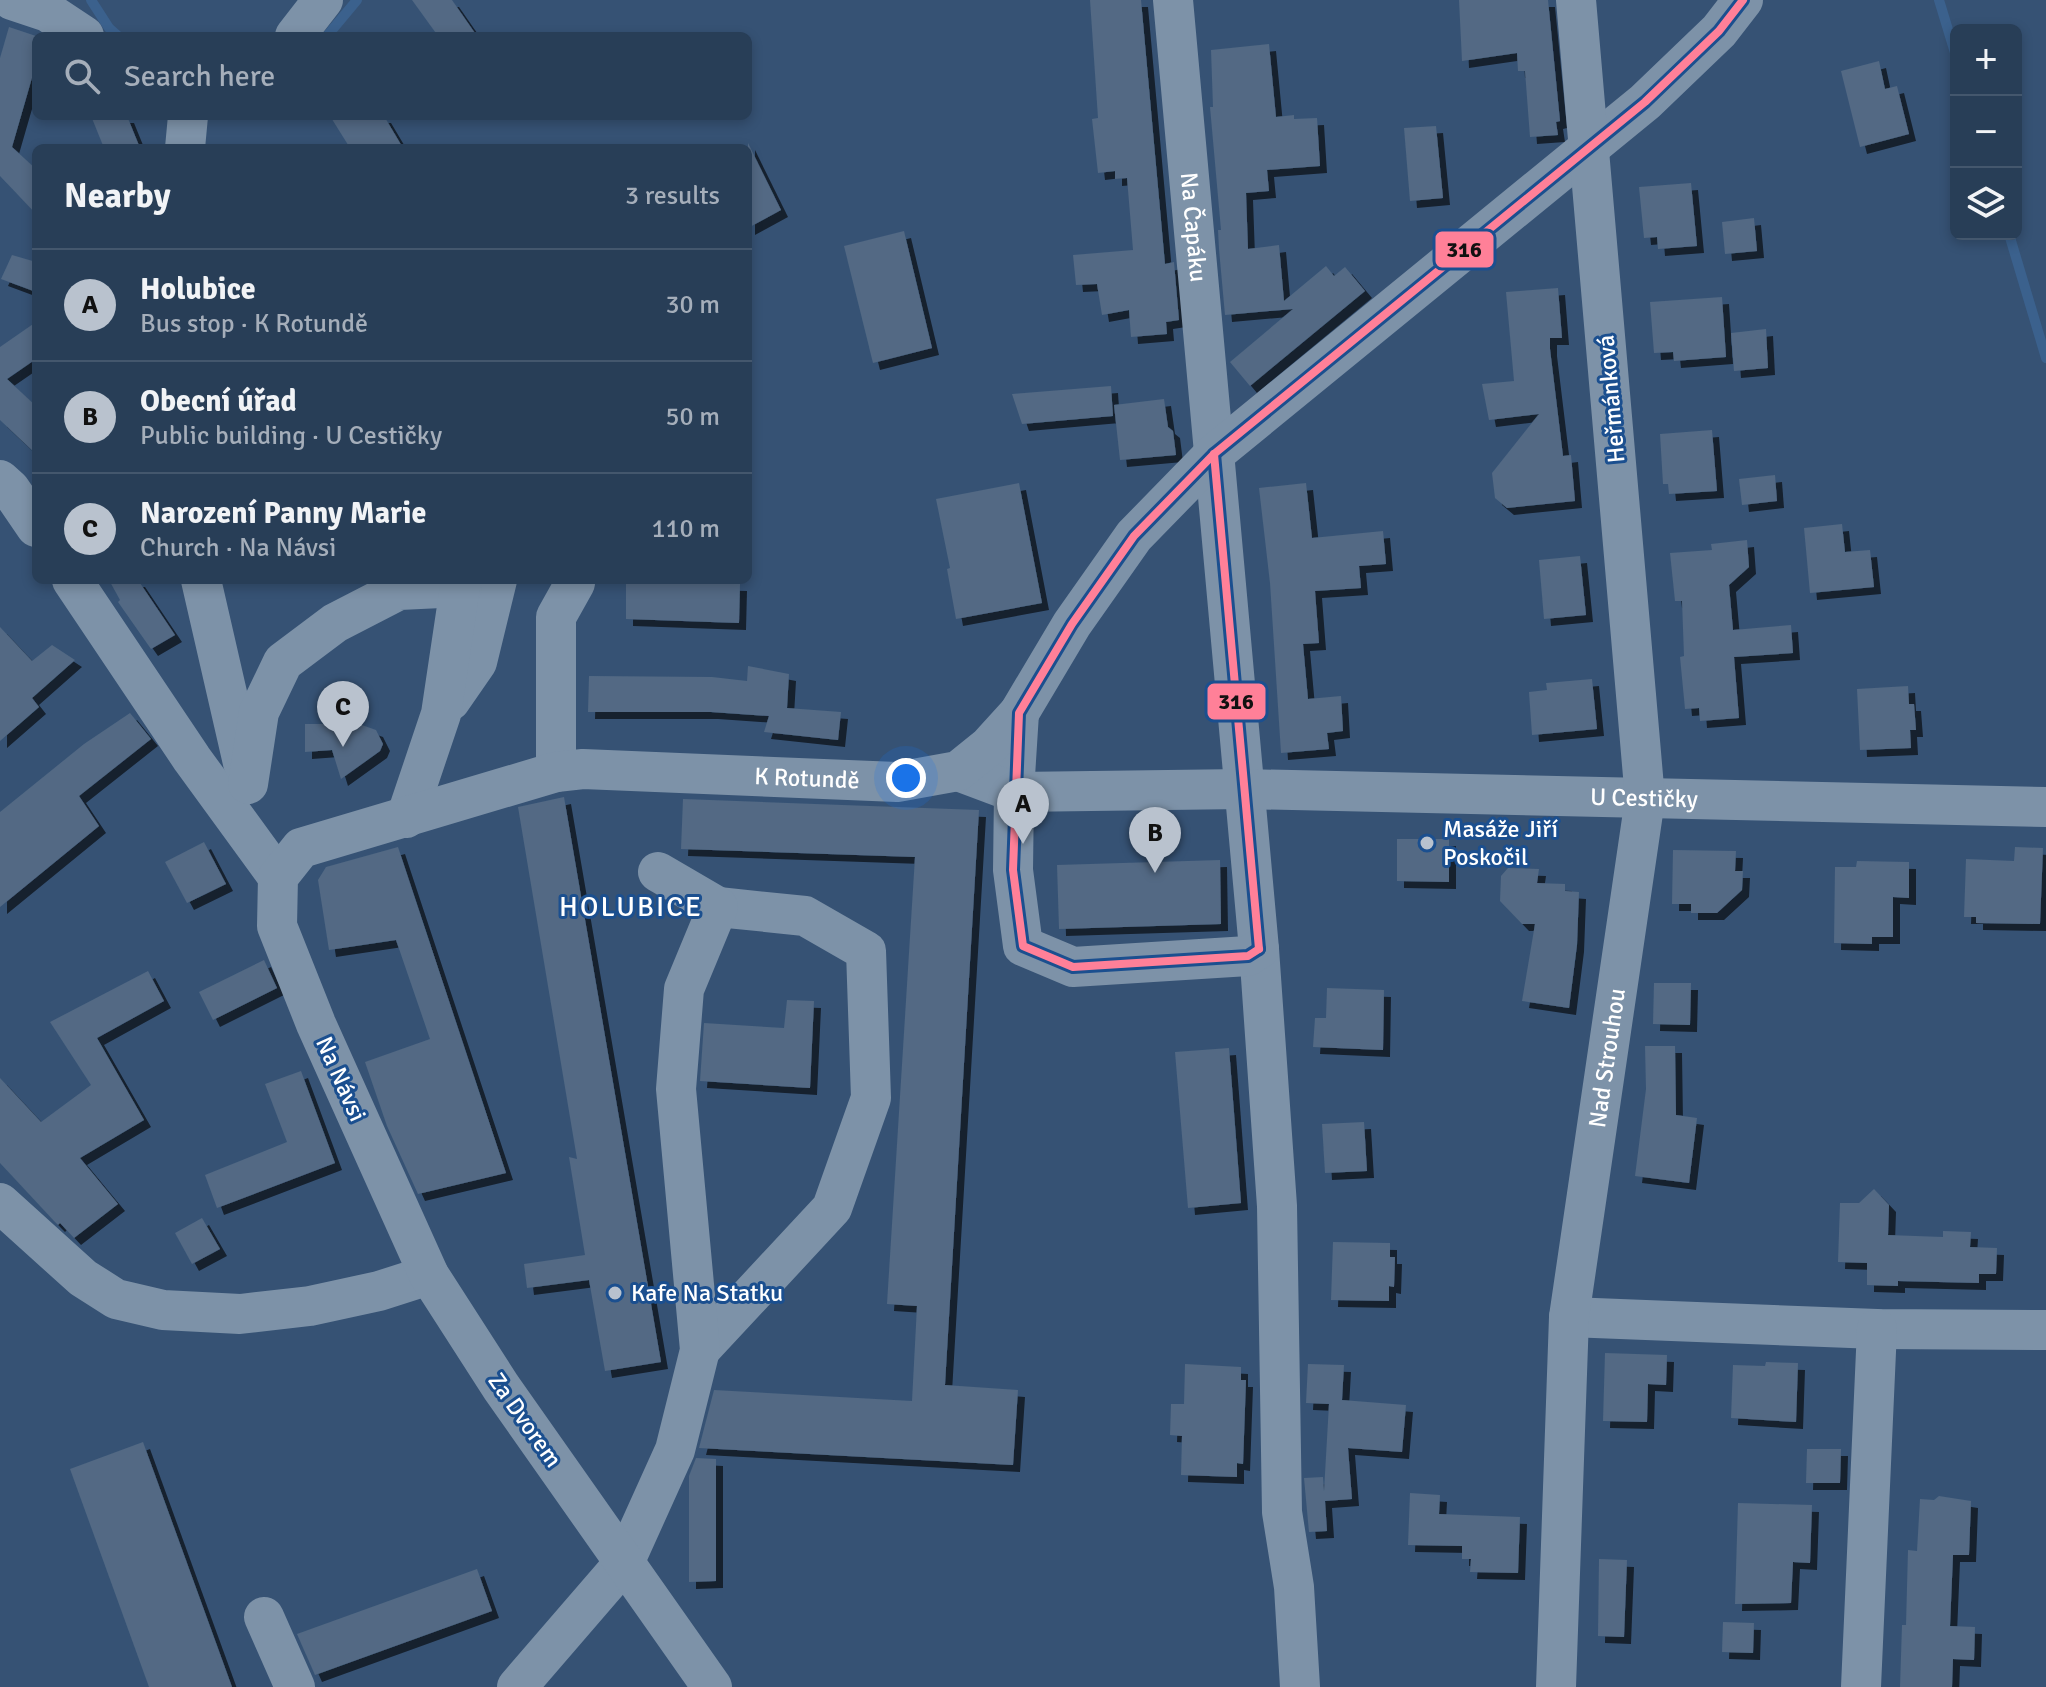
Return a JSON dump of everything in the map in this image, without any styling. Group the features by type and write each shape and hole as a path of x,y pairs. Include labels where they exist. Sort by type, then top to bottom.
{"street":[{"path":"298,32 323,0"},
{"name":"Na Čapáku","path":"1173,0 1259,949 1277,1206 1282,1512 1294,1587 1300,1687"},
{"name":"Heřmánková","path":"1576,0 1645,799"},
{"name":"K Rotundě","path":"556,772 583,769 897,782 958,771 989,746 1019,713 1072,624 1134,536 1214,454 1655,92 1719,31 1743,0"},
{"path":"37,4 78,32"},
{"path":"185,144 188,120"},
{"path":"5,485 32,522"},
{"path":"75,584 192,759 278,877 301,848 556,772 556,617 574,584"},
{"name":"Na Návsi","path":"248,784 259,712 283,662 335,623 399,590 454,584"},
{"name":"Na Návsi","path":"406,818 441,714 473,584"},
{"name":"Na Návsi","path":"203,589 248,784 278,877 277,926 316,1024 429,1275"},
{"path":"1019,713 1013,870 1023,946 1073,967 1248,956 1259,949"},
{"path":"958,771 1014,792"},
{"name":"U Cestičky","path":"1014,792 1243,789 2046,807"},
{"name":"Nad Strouhou","path":"1556,1687 1569,1317 1645,799"},
{"path":"658,872 718,907 805,916 866,951 871,1098 832,1208 700,1350"},
{"path":"517,1687 624,1563 675,1450 700,1350 676,1089 684,989 718,907"},
{"path":"0,1203 83,1278 116,1299 163,1310 240,1314 310,1306 379,1291 429,1275"},
{"name":"Za Dvorem","path":"429,1275 501,1387 712,1687"},
{"path":"1569,1317 1877,1329 2046,1330"},
{"path":"1861,1687 1877,1329"},
{"path":"264,1617 295,1687"}],"building":[{"path":"412,0 452,0 474,32 435,32"},
{"path":"1090,0 1141,0 1165,264 1174,262 1179,320 1166,322 1167,334 1131,337 1129,310 1102,315 1097,284 1076,285 1073,255 1133,250 1127,178 1115,179 1115,171 1098,173 1092,119 1098,118"},
{"path":"1459,0 1548,0 1560,121 1556,122 1558,135 1530,137 1525,71 1518,71 1517,53 1462,61"},
{"path":"9,27 32,35 32,78 12,147 32,165 32,210 0,176 0,58"},
{"path":"1269,44 1276,117 1294,115 1294,119 1317,118 1320,166 1267,170 1269,191 1246,193 1248,249 1279,245 1284,301 1326,266 1334,276 1345,267 1365,291 1250,386 1230,362 1293,309 1225,315 1210,107 1213,107 1211,50"},
{"path":"1879,61 1885,89 1897,86 1909,134 1860,147 1841,71"},
{"path":"93,120 129,120 138,144 102,144"},
{"path":"332,120 386,120 401,144 348,144"},
{"path":"1436,126 1443,198 1410,201 1404,128"},
{"path":"752,151 781,210 752,226"},
{"path":"1691,183 1697,246 1658,249 1657,237 1644,238 1639,187"},
{"path":"1754,218 1757,251 1725,254 1722,222"},
{"path":"904,231 932,348 873,363 844,246"},
{"path":"12,255 32,261 32,291 1,279"},
{"path":"1558,288 1562,338 1550,338 1550,349 1563,456 1571,455 1575,501 1507,508 1495,498 1492,473 1539,414 1489,420 1482,384 1514,381 1506,292"},
{"path":"1722,297 1726,357 1674,361 1673,352 1654,353 1650,302"},
{"path":"32,325 32,362 7,379 32,402 32,450 0,420 0,347"},
{"path":"1766,329 1768,368 1734,371 1731,333"},
{"path":"1111,386 1113,416 1022,424 1012,394"},
{"path":"1164,399 1176,455 1120,460 1114,405"},
{"path":"1712,430 1717,491 1669,494 1668,484 1663,484 1660,434"},
{"path":"1775,475 1777,501 1742,505 1739,479"},
{"path":"1019,483 1042,603 956,619 947,569 950,568 936,499"},
{"path":"1306,483 1312,538 1383,531 1386,564 1359,566 1361,588 1315,591 1319,643 1303,644 1308,699 1341,696 1343,731 1327,733 1329,749 1281,753 1270,583 1259,488"},
{"path":"1842,524 1845,552 1870,550 1874,587 1810,593 1804,528"},
{"path":"1747,540 1749,567 1729,585 1733,630 1791,625 1793,653 1734,657 1739,718 1700,721 1699,708 1685,709 1680,657 1684,656 1682,601 1675,601 1670,553 1712,550 1711,544"},
{"path":"1580,556 1586,615 1544,619 1539,560"},
{"path":"111,584 141,584 175,635 151,649 118,602 120,600"},
{"path":"626,584 740,584 739,623 626,619"},
{"path":"0,627 32,661 52,645 75,660 32,698 39,707 0,741"},
{"path":"748,666 789,674 787,708 841,712 838,740 764,732 769,716 711,712 588,712 589,676 712,677 747,681"},
{"path":"1592,679 1597,729 1532,735 1529,692 1547,690 1546,683"},
{"path":"1908,686 1909,704 1914,704 1916,730 1910,730 1911,748 1860,750 1857,689"},
{"path":"338,709 352,712 359,724 376,730 383,744 380,751 341,779 332,750 305,752 305,724 324,724"},
{"path":"130,713 151,739 79,796 99,826 0,907 0,812 84,744"},
{"path":"564,797 661,1362 605,1371 589,1280 527,1288 524,1264 585,1255 569,1157 577,1159 518,807"},
{"path":"683,799 979,810 945,1385 1018,1390 1013,1465 699,1448 714,1390 912,1401 917,1306 887,1304 915,857 681,849"},
{"path":"1397,839 1449,839 1449,882 1397,881"},
{"path":"204,842 226,884 187,903 165,862"},
{"path":"398,847 506,1173 418,1194 387,1126 365,1062 430,1039 396,940 329,950 318,880 326,867"},
{"path":"2015,847 2043,848 2040,924 1976,923 1976,917 1964,917 1966,859 2014,861"},
{"path":"1673,850 1736,851 1735,871 1743,871 1742,890 1717,913 1691,913 1691,904 1672,904"},
{"path":"1220,860 1221,924 1059,929 1057,865"},
{"path":"1857,861 1909,862 1909,898 1893,897 1893,937 1872,937 1872,944 1834,943 1835,867 1856,867"},
{"path":"1508,868 1539,869 1537,883 1565,884 1565,891 1579,892 1577,945 1569,1008 1522,1001 1535,924 1522,924 1500,901 1501,876"},
{"path":"264,960 277,988 213,1020 199,992"},
{"path":"148,971 164,1001 97,1038 144,1120 80,1158 118,1204 74,1238 0,1163 0,1078 41,1122 91,1085 50,1022"},
{"path":"1654,983 1691,983 1690,1025 1653,1024"},
{"path":"1327,988 1384,990 1383,1050 1313,1047 1315,1018 1326,1018"},
{"path":"787,1000 814,1001 810,1088 700,1081 704,1023 784,1028"},
{"path":"1645,1046 1675,1046 1676,1115 1697,1118 1689,1183 1635,1176 1646,1089"},
{"path":"1229,1048 1241,1203 1188,1208 1175,1052"},
{"path":"301,1071 335,1163 217,1208 205,1175 287,1142 265,1084"},
{"path":"1364,1122 1367,1171 1325,1173 1322,1124"},
{"path":"1874,1189 1889,1205 1888,1235 1943,1237 1943,1231 1971,1232 1970,1247 1997,1248 1996,1274 1979,1274 1979,1283 1898,1281 1898,1286 1867,1285 1867,1263 1838,1262 1840,1203 1859,1203"},
{"path":"202,1218 220,1249 192,1264 175,1233"},
{"path":"1333,1242 1390,1243 1390,1257 1395,1257 1394,1287 1389,1286 1389,1301 1331,1300"},
{"path":"1605,1353 1667,1355 1666,1385 1648,1384 1647,1422 1603,1421"},
{"path":"1766,1362 1798,1363 1796,1422 1731,1418 1733,1365 1765,1366"},
{"path":"1185,1364 1241,1367 1241,1380 1246,1380 1243,1464 1237,1463 1237,1477 1181,1475 1182,1436 1170,1435 1171,1404 1184,1404"},
{"path":"1308,1364 1344,1365 1342,1400 1406,1405 1402,1452 1348,1448 1352,1499 1325,1501 1327,1531 1309,1532 1304,1478 1323,1477 1324,1491 1329,1404 1306,1403"},
{"path":"143,1442 232,1687 149,1687 70,1469"},
{"path":"1807,1449 1841,1449 1840,1483 1806,1483"},
{"path":"696,1458 716,1459 716,1581 689,1582 689,1476"},
{"path":"1410,1493 1440,1495 1439,1514 1520,1517 1518,1573 1470,1572 1471,1559 1462,1559 1462,1546 1408,1545"},
{"path":"1939,1496 1971,1501 1969,1555 1953,1555 1950,1626 1975,1627 1974,1660 1953,1659 1952,1687 1900,1687 1908,1550 1917,1551 1920,1499 1934,1500"},
{"path":"1738,1503 1812,1505 1810,1563 1793,1562 1791,1603 1735,1604"},
{"path":"1599,1559 1627,1560 1624,1637 1598,1636"},
{"path":"477,1569 492,1611 315,1675 297,1634"},
{"path":"1723,1622 1754,1623 1753,1653 1722,1652"}],"waterway":[{"path":"91,0 114,32"},
{"path":"330,32 357,0"},
{"path":"1939,0 1950,36"},
{"path":"2011,240 2046,358"}],"transit line":[{"name":"316","path":"1259,949 1248,956 1073,967 1023,946 1013,870 1019,713 1072,624 1134,536 1214,454 1645,102 1719,31 1743,0"},
{"name":"316","path":"1214,454 1259,949"}],"place":[{"name":"Narození Panny Marie","path":"343,747"},
{"name":"Masáže Jiří Poskočil","path":"1427,843"},
{"name":"Holubice","path":"1023,844"},
{"name":"Obecní úřad","path":"1155,873"},
{"name":"Kafe Na Statku","path":"615,1293"}],"district":[{"name":"HOLUBICE","path":"631,907"}]}
